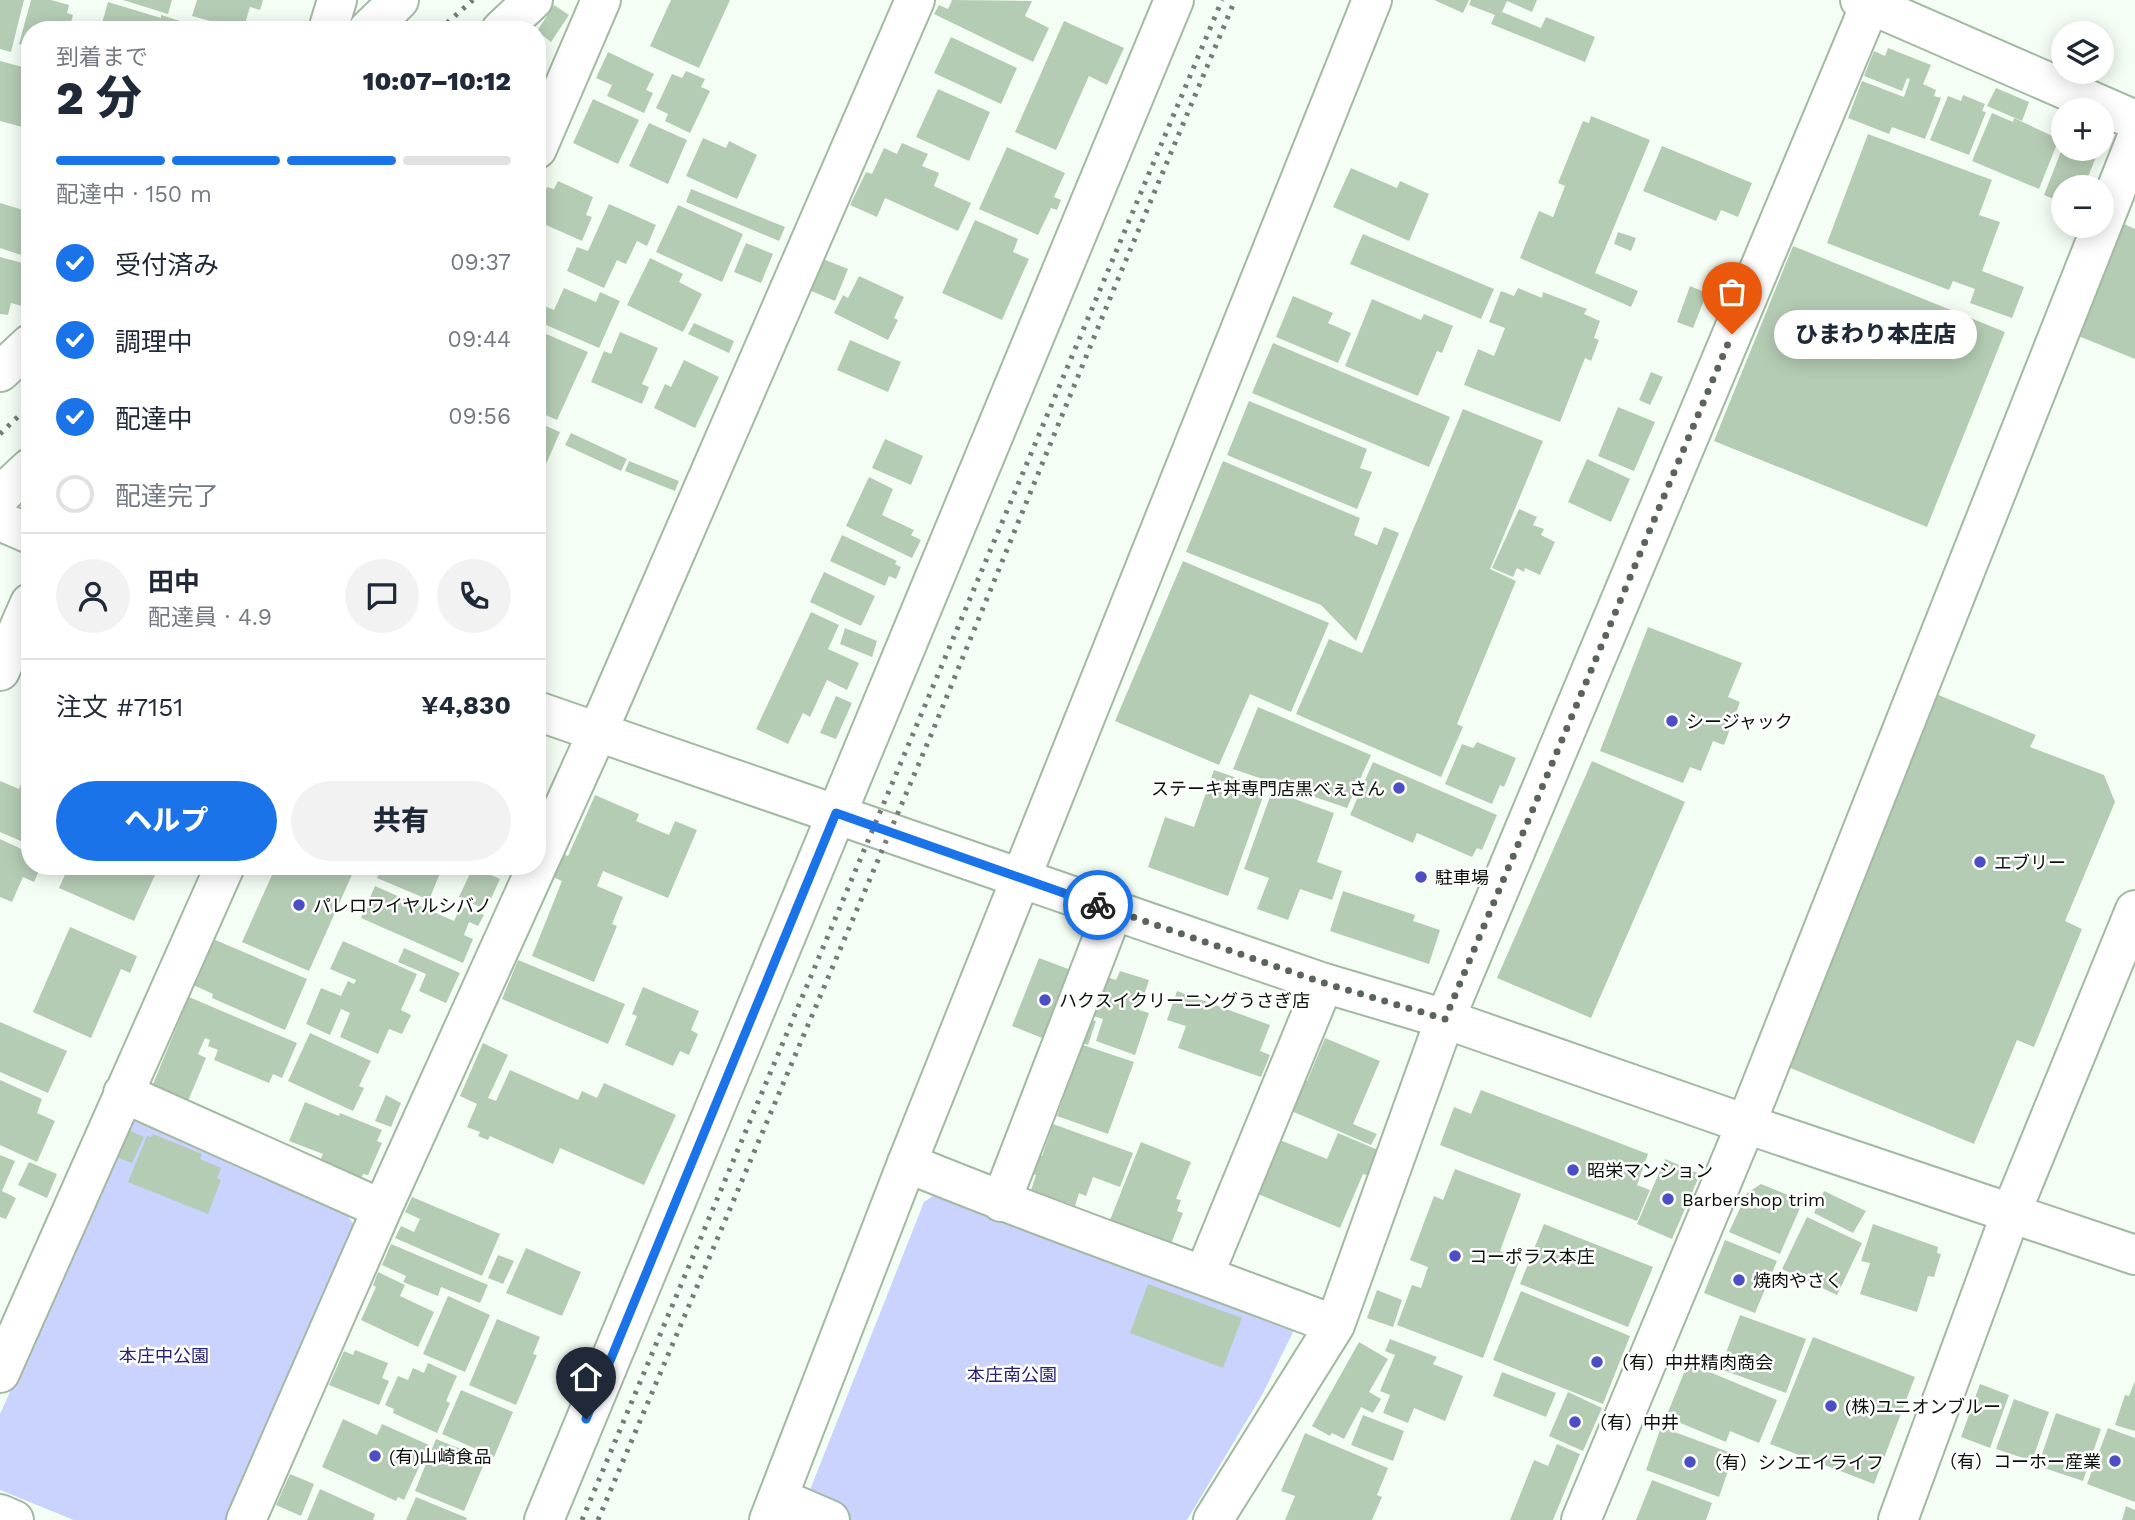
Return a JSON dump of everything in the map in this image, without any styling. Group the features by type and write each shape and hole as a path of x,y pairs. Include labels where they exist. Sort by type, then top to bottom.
{"street":[{"path":"331,21 337,0"},
{"path":"377,21 399,0"},
{"path":"511,21 533,0"},
{"path":"546,128 601,0"},
{"path":"546,846 915,0"},
{"path":"544,1520 1174,0"},
{"path":"830,1520 774,1509 906,1163 1372,0"},
{"path":"1213,1520 1335,1325 1445,1019 1867,1 2135,120"},
{"path":"1581,1520 1746,1124 2135,142"},
{"path":"0,372 21,352"},
{"path":"0,496 21,476"},
{"path":"0,521 21,530"},
{"path":"0,671 21,623"},
{"path":"546,713 1324,983 1445,1019 2135,1255"},
{"path":"0,1373 221,875"},
{"path":"246,1520 382,1209 533,875"},
{"path":"1898,1520 2011,1213 2135,910"},
{"path":"1001,1202 1113,911"},
{"path":"1204,1275 1324,983"},
{"path":"123,1093 382,1209"},
{"path":"906,1163 1001,1202 1335,1325"},
{"path":"0,1514 14,1520"}],"green space":[{"name":"本庄中公園","path":"134,1116 340,1205 357,1229 227,1520 74,1520 0,1490 0,1414"},
{"name":"本庄南公園","path":"940,1191 1297,1324 1262,1395 1187,1520 851,1520 806,1500 924,1202"}],"building":[{"path":"0,0 24,0 11,52 0,49"},
{"path":"31,0 51,0 69,5 67,13 73,15 71,21 25,21"},
{"path":"123,0 172,0 168,14"},
{"path":"197,0 263,0 260,10 250,7 246,21 210,21 192,16"},
{"path":"671,0 730,0 699,68 650,46"},
{"path":"952,0 1032,1 1025,16 1049,28 1033,62 934,14 939,5 948,9"},
{"path":"1434,0 1469,0 1463,13"},
{"path":"1471,0 1537,0 1532,12 1507,1 1502,12 1541,28 1546,17 1595,37 1585,62 1491,24 1495,15 1469,5"},
{"path":"108,2 180,21 103,21"},
{"path":"554,5 569,15 551,42 546,38 546,21 544,21"},
{"path":"1064,21 1124,48 1107,85 1089,76 1056,150 1015,132"},
{"path":"951,37 1017,68 1001,104 934,73"},
{"path":"1888,48 1931,65 1923,84 1936,90 1934,96 1941,98 1925,139 1892,127 1889,134 1848,118 1862,81 1904,97 1910,79 1907,78 1902,91 1864,76 1874,51 1885,56"},
{"path":"608,52 654,74 646,90 653,93 644,113 607,96 612,85 596,78"},
{"path":"0,61 21,67 21,127 0,121"},
{"path":"686,71 705,79 701,87 710,91 690,133 665,121 668,114 656,108 672,74 682,78"},
{"path":"1996,88 2029,102 2022,121 1987,106"},
{"path":"938,89 990,112 969,161 916,137"},
{"path":"1963,95 1985,104 1982,111 1986,112 1969,155 1930,140 1948,96 1961,101"},
{"path":"593,99 639,120 618,164 573,143"},
{"path":"1992,113 2013,122 2014,118 2051,135 2051,159 2039,189 1972,161"},
{"path":"1591,116 1650,140 1595,273 1638,291 1631,307 1520,258 1539,211 1553,217 1565,186 1558,183 1583,121 1589,123"},
{"path":"649,123 687,140 668,184 629,166"},
{"path":"1868,134 1992,180 1979,215 2000,222 1982,271 2024,287 2012,318 1970,303 1975,289 1953,281 1949,290 1827,243"},
{"path":"703,138 726,148 729,141 757,155 737,199 686,176"},
{"path":"902,143 928,154 922,166 939,173 934,186 971,203 958,231 885,198 877,217 850,205 866,172 872,174 884,148 897,154"},
{"path":"1662,146 1752,183 1738,217 1721,210 1716,221 1643,191"},
{"path":"1007,147 1065,173 1054,197 1061,200 1057,210 1051,208 1038,235 979,209"},
{"path":"2057,161 2094,161 2089,175 2052,175"},
{"path":"1351,168 1397,188 1400,181 1429,194 1409,241 1333,207"},
{"path":"2051,177 2051,198 2044,195"},
{"path":"558,181 593,197 586,215 592,217 582,241 546,225 546,189 547,187 554,189"},
{"path":"691,189 785,227 779,241 686,202"},
{"path":"0,203 21,209 21,255 0,248"},
{"path":"609,204 656,225 647,246 637,241 626,264 617,260 604,288 567,271 577,247 588,251"},
{"path":"678,205 743,234 722,282 656,252"},
{"path":"975,220 1018,239 1013,252 1029,259 1002,320 942,293"},
{"path":"2122,223 2135,229 2135,359 2076,335"},
{"path":"1618,232 1636,238 1631,251 1614,244"},
{"path":"1363,234 1494,289 1481,319 1350,264"},
{"path":"746,243 773,254 761,283 734,272"},
{"path":"1793,246 2005,332 1927,527 1714,441"},
{"path":"0,257 21,263 21,306 11,303 8,315 0,314"},
{"path":"650,258 683,274 679,282 702,294 683,332 627,305"},
{"path":"823,259 848,269 835,301 809,290"},
{"path":"859,276 904,297 894,318 898,320 888,340 834,313 843,295 848,298"},
{"path":"1690,286 1707,293 1693,328 1677,322"},
{"path":"564,288 596,302 600,292 620,301 599,348 546,325 546,307 554,310"},
{"path":"1518,288 1542,298 1543,292 1587,309 1584,314 1600,321 1594,338 1599,340 1591,361 1585,358 1560,422 1464,385 1478,349 1494,356 1505,328 1489,322 1501,291 1514,296"},
{"path":"1293,296 1333,313 1328,323 1351,333 1338,363 1276,337"},
{"path":"1372,299 1421,320 1424,314 1453,326 1442,353 1437,351 1418,396 1345,366"},
{"path":"694,323 734,341 729,353 688,334"},
{"path":"620,332 658,348 642,384 649,387 642,404 591,382 604,351 611,354"},
{"path":"546,334 588,352 557,420 546,415"},
{"path":"850,340 901,362 888,392 837,370"},
{"path":"1273,343 1450,417 1429,467 1252,393"},
{"path":"684,360 719,377 695,428 654,408 665,384 671,387"},
{"path":"1651,372 1663,377 1650,405 1639,400"},
{"path":"1249,401 1367,449 1360,468 1372,472 1357,509 1227,455"},
{"path":"1618,407 1655,422 1634,471 1598,456"},
{"path":"1463,409 1543,441 1490,569 1516,581 1457,724 1463,727 1441,777 1296,714 1329,639 1362,653"},
{"path":"546,426 560,432 546,464"},
{"path":"571,433 627,459 621,471 565,445"},
{"path":"885,439 923,456 911,485 872,468"},
{"path":"1587,459 1630,479 1611,522 1568,502"},
{"path":"629,461 679,481 675,491 625,471"},
{"path":"1223,461 1360,518 1354,535 1377,545 1384,527 1399,533 1356,641 1321,605 1186,552"},
{"path":"869,477 893,489 882,515 914,530 911,535 921,540 912,558 846,526"},
{"path":"1519,509 1537,517 1533,525 1544,529 1541,535 1555,542 1540,575 1525,568 1524,572 1517,568 1513,577 1492,568"},
{"path":"842,535 897,561 895,564 901,567 896,579 889,576 885,586 830,561"},
{"path":"1183,561 1329,623 1291,712 1250,694 1219,765 1115,721"},
{"path":"824,572 875,596 861,626 810,602"},
{"path":"811,612 839,625 828,649 859,663 847,690 827,680 810,717 803,713 788,744 756,729"},
{"name":"シージャック","path":"1648,627 1742,663 1728,697 1740,702 1724,745 1713,741 1701,771 1690,767 1683,783 1600,751"},
{"path":"845,628 877,641 872,657 840,644"},
{"name":"エブリー","path":"1936,694 2036,735 2030,747 2104,775 2115,802 2065,921 2082,929 2034,1047 2017,1040 1974,1144 1788,1067"},
{"path":"836,696 852,703 836,739 820,733"},
{"path":"1258,707 1371,755 1347,808 1233,769"},
{"path":"1477,742 1516,758 1504,787 1500,785 1492,804 1445,784 1462,744 1473,748"},
{"path":"1592,761 1685,802 1591,1018 1497,978"},
{"name":"ステーキ丼専門店黒べぇさん","path":"1373,762 1497,815 1482,850 1477,848 1472,857 1417,833 1413,843 1350,815"},
{"path":"1214,770 1266,788 1228,896 1148,867 1165,817 1194,827"},
{"path":"0,781 19,789 21,784 21,841 0,832"},
{"path":"1272,791 1334,813 1317,862 1342,871 1332,900 1300,889 1288,920 1257,909 1269,878 1244,869"},
{"path":"595,795 639,814 636,821 669,835 675,821 697,830 668,898 603,871 597,886 623,897 612,924 617,926 594,982 532,956 562,881 553,877 563,854 568,856"},
{"path":"0,839 21,849 21,875 37,875 34,882 23,877 12,902 0,897"},
{"path":"65,875 155,875 134,921 59,888"},
{"name":"パレロワイヤルシバノ","path":"272,875 352,875 309,971 242,942"},
{"path":"378,875 439,875 429,900 377,878"},
{"path":"469,875 491,875 500,879 486,910 459,897"},
{"path":"375,886 454,921 461,906 484,915 478,926 469,922 464,935 473,939 463,963 361,918"},
{"path":"1343,891 1415,915 1413,921 1440,930 1429,964 1330,931"},
{"path":"70,927 137,956 130,973 121,969 91,1038 33,1012"},
{"path":"213,939 307,979 285,1030 212,998 213,994 193,985"},
{"path":"343,941 417,974 401,1010 411,1015 402,1034 389,1029 378,1054 340,1037 350,1013 341,1009 330,1035 306,1024 321,988 341,996 348,981 354,984 356,980 330,969"},
{"path":"404,948 460,973 446,1003 419,991 426,974 398,962"},
{"name":"ハクスイクリーニングうさぎ店","path":"1039,958 1079,973 1052,1042 1012,1026"},
{"path":"518,960 625,1004 608,1044 502,999"},
{"path":"1120,971 1149,980 1139,1010 1149,1013 1135,1055 1096,1041 1103,1019 1090,1015 1104,976 1116,980"},
{"path":"643,987 699,1011 691,1030 698,1034 689,1055 680,1051 673,1066 625,1045 637,1016 632,1014"},
{"path":"1177,991 1270,1025 1260,1051 1270,1055 1261,1077 1178,1048 1186,1026 1167,1020"},
{"path":"189,997 297,1043 282,1078 273,1074 269,1083 214,1060 218,1050 208,1046 210,1040 205,1038 198,1054 206,1058 188,1101 155,1092 158,1086 153,1084"},
{"path":"1087,1019 1096,1021 1088,1045 1079,1042"},
{"path":"0,1022 67,1051 48,1093 0,1072"},
{"path":"310,1033 371,1061 359,1086 364,1088 353,1111 288,1081"},
{"path":"1325,1038 1380,1061 1353,1124 1377,1134 1371,1145 1289,1110 1302,1079 1307,1081"},
{"path":"483,1043 508,1055 488,1098 496,1101 510,1070 578,1100 582,1091 597,1098 604,1083 676,1115 644,1185 560,1148 553,1164 490,1136 488,1140 478,1136 480,1132 467,1127 477,1104 460,1096"},
{"path":"1077,1043 1134,1062 1108,1134 1057,1116 1072,1074 1067,1072"},
{"path":"0,1080 42,1099 37,1113 55,1121 37,1162 0,1145"},
{"name":"昭栄マンション","path":"1481,1090 1648,1154 1637,1185 1650,1190 1637,1221 1440,1145 1454,1107 1471,1114"},
{"path":"386,1095 401,1103 391,1127 375,1121"},
{"path":"305,1102 382,1130 377,1141 382,1143 368,1175 363,1174 359,1183 318,1166 323,1154 289,1141"},
{"path":"1053,1124 1133,1153 1120,1187 1093,1177 1086,1196 1079,1193 1075,1206 1031,1190 1036,1175 1028,1172 1034,1154 1042,1156"},
{"path":"128,1130 144,1137 132,1163 116,1157"},
{"path":"1338,1133 1378,1150 1367,1175 1363,1174 1340,1228 1253,1192 1275,1138 1327,1159"},
{"path":"153,1134 202,1154 200,1159 221,1168 217,1178 221,1180 208,1214 128,1182 147,1136 151,1137"},
{"path":"1141,1142 1191,1162 1176,1199 1181,1200 1177,1211 1183,1213 1171,1244 1110,1220"},
{"path":"0,1155 15,1161 2,1191 16,1198 6,1219 0,1217"},
{"name":"Barbershop trim","path":"1665,1159 1700,1174 1672,1239 1637,1224"},
{"path":"29,1162 57,1174 47,1198 18,1185"},
{"name":"コーポラス本庄","path":"1455,1169 1521,1194 1500,1251 1520,1259 1483,1358 1397,1325 1412,1285 1421,1288 1428,1267 1410,1260 1434,1196 1443,1200"},
{"path":"1761,1184 1803,1201 1780,1254 1729,1232 1747,1193"},
{"path":"1824,1191 1866,1211 1853,1233 1814,1213"},
{"path":"412,1197 500,1234 482,1276 395,1238 401,1226 414,1232 420,1219 405,1212"},
{"path":"1807,1217 1862,1243 1837,1295 1782,1269"},
{"path":"1544,1224 1653,1267 1628,1327 1520,1284"},
{"path":"1873,1224 1938,1247 1937,1253 1941,1254 1934,1277 1928,1276 1917,1312 1860,1294 1870,1263 1861,1261"},
{"name":"焼肉やさく","path":"1725,1240 1777,1261 1755,1313 1704,1293"},
{"path":"391,1244 488,1285 480,1303 441,1287 438,1296 403,1282 406,1276 382,1265"},
{"path":"526,1248 581,1272 562,1316 506,1293"},
{"path":"498,1255 514,1261 503,1284 488,1278"},
{"path":"378,1272 405,1285 400,1296 434,1312 418,1347 361,1320 376,1287 373,1285"},
{"path":"1148,1284 1242,1318 1223,1368 1130,1333"},
{"path":"1377,1290 1402,1300 1393,1327 1367,1318"},
{"path":"1521,1291 1630,1336 1603,1404 1493,1360"},
{"path":"448,1296 490,1315 465,1372 423,1354"},
{"path":"1740,1315 1806,1339 1786,1393 1720,1369"},
{"path":"497,1319 540,1337 533,1354 537,1355 516,1405 469,1385"},
{"name":"(株)ユニオンブルー","path":"1813,1337 1915,1377 1874,1484 1770,1444"},
{"path":"1390,1339 1437,1357 1433,1364 1463,1376 1445,1421 1414,1408 1408,1423 1383,1413 1390,1395 1380,1391 1395,1355 1385,1351"},
{"path":"1359,1342 1388,1359 1369,1392 1381,1399 1373,1413 1361,1407 1344,1439 1332,1433 1330,1436 1312,1426"},
{"path":"355,1350 388,1363 382,1378 389,1381 379,1405 329,1385 344,1351 353,1355"},
{"path":"428,1363 457,1376 446,1401 450,1403 437,1433 393,1413 394,1409 385,1405 398,1376 408,1380 413,1368 424,1373"},
{"path":"1688,1363 1777,1400 1759,1443 1730,1431 1726,1442 1666,1417"},
{"path":"1502,1372 1556,1393 1546,1417 1493,1396"},
{"path":"2135,1381 2135,1431 2115,1425 2125,1395 2129,1396"},
{"path":"1980,1384 2009,1395 1990,1448 1961,1437"},
{"path":"461,1390 513,1412 494,1457 442,1434"},
{"name":"（有）中井","path":"1568,1392 1602,1408 1583,1451 1549,1436"},
{"path":"2014,1399 2049,1412 2032,1461 1996,1449"},
{"path":"2056,1413 2101,1429 2083,1481 2038,1466"},
{"path":"1363,1415 1404,1431 1393,1461 1351,1445"},
{"name":"(有)山崎食品","path":"343,1419 377,1435 382,1424 429,1445 404,1500 398,1497 396,1501 322,1467"},
{"name":"（有）シンエイライフ","path":"1661,1427 1734,1454 1719,1497 1646,1470"},
{"name":"（有）コーホー産業","path":"2108,1428 2135,1438 2135,1502 2087,1484"},
{"path":"1305,1433 1388,1468 1377,1495 1382,1497 1372,1520 1285,1520 1295,1496 1281,1491"},
{"path":"436,1439 486,1459 464,1511 415,1491"},
{"path":"1557,1444 1580,1454 1553,1520 1510,1520 1534,1460 1548,1466"},
{"path":"290,1474 314,1484 301,1516 276,1505"},
{"path":"1652,1480 1712,1503 1706,1520 1636,1520"},
{"path":"320,1489 375,1514 373,1520 307,1520"},
{"path":"416,1497 467,1518 406,1520"},
{"path":"2126,1506 2135,1510 2135,1520 2122,1520"}],"railway":[{"path":"449,21 473,0"},
{"path":"582,1520 1222,0"},
{"path":"598,1520 931,735 1235,0"},
{"path":"0,434 21,414"}],"way so far":[{"path":"1098,905 1324,983 1445,1019 1732,334"}],"place":[{"name":"ひまわり本庄店","path":"1732,334"},
{"name":"シージャック","path":"1672,721"},
{"name":"ステーキ丼専門店黒べぇさん","path":"1399,788"},
{"name":"エブリー","path":"1980,862"},
{"name":"駐車場","path":"1421,877"},
{"name":"パレロワイヤルシバノ","path":"299,905"},
{"name":"ハクスイクリーニングうさぎ店","path":"1045,1000"},
{"name":"昭栄マンション","path":"1573,1170"},
{"name":"Barbershop trim","path":"1668,1199"},
{"name":"コーポラス本庄","path":"1455,1256"},
{"name":"焼肉やさく","path":"1739,1280"},
{"name":"（有）中井精肉商会","path":"1597,1362"},
{"name":"(株)ユニオンブルー","path":"1831,1406"},
{"name":"（有）中井","path":"1575,1422"},
{"name":"(有)山崎食品","path":"375,1456"},
{"name":"（有）コーホー産業","path":"2115,1461"},
{"name":"（有）シンエイライフ","path":"1690,1462"}],"route":[{"path":"586,1419 836,813 1098,905"}]}
